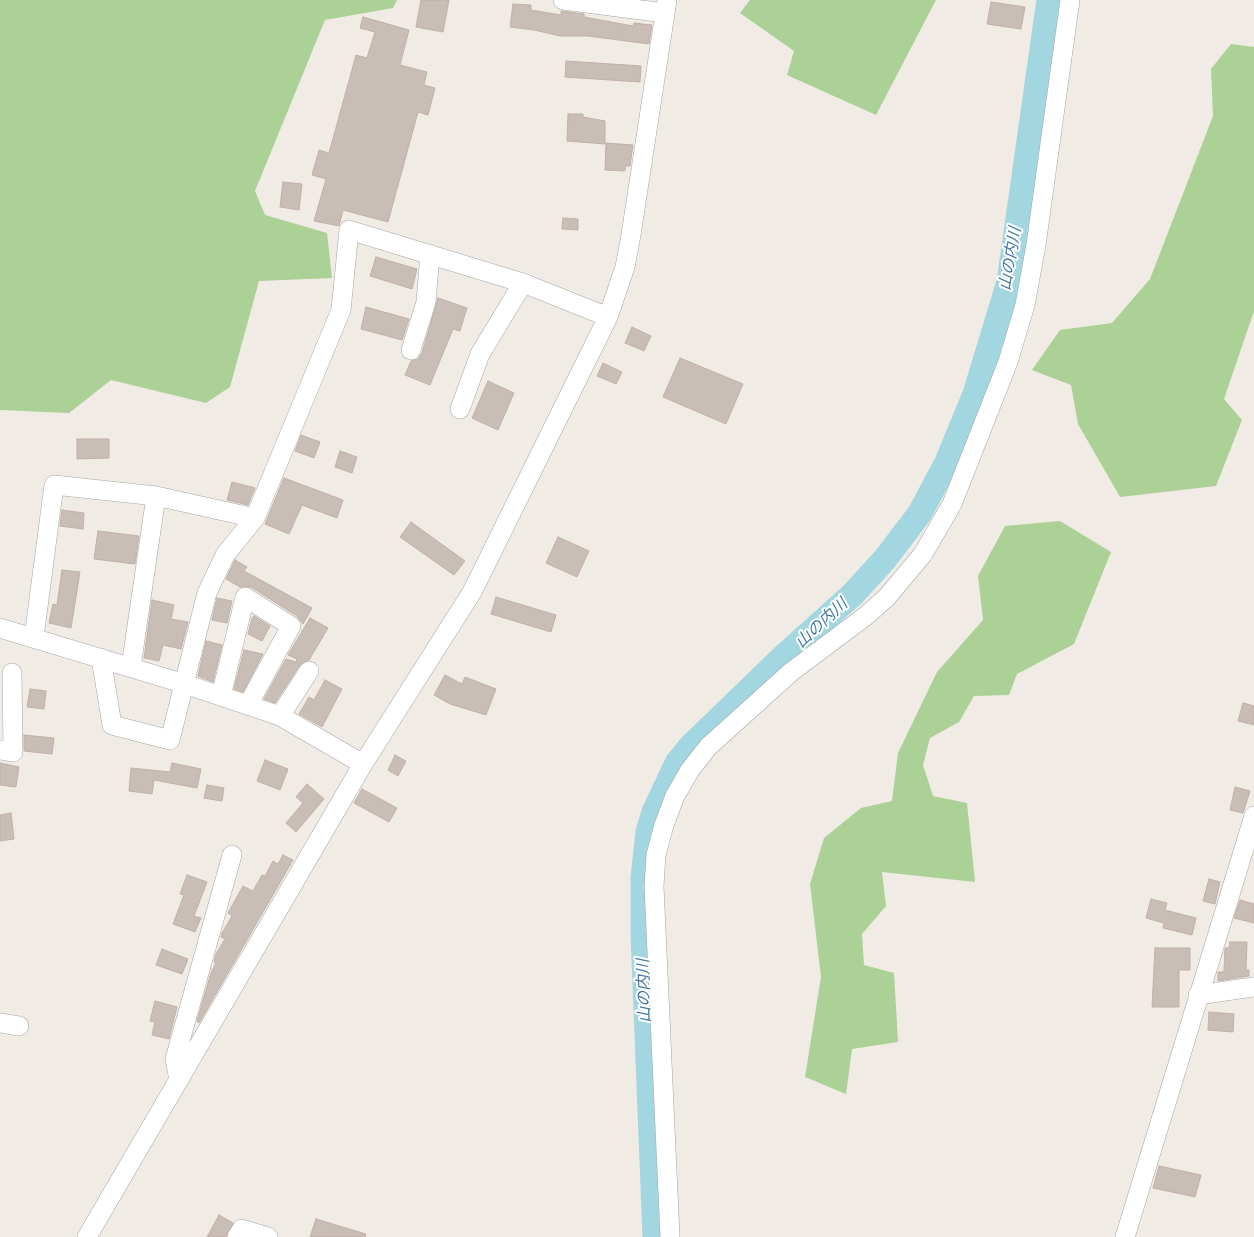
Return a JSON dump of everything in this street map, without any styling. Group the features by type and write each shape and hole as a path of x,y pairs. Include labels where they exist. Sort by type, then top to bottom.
{"street":[{"path":"87,1237 363,764 472,592 608,318 622,275 632,235 666,7 563,0"},
{"path":"670,1237 654,886 656,855 664,825 675,796 690,770 708,747 790,672 867,615 887,597 923,554 952,504 1008,362 1025,305 1036,245 1070,0"},
{"path":"102,658 112,725 170,740 207,593 224,555 255,518 340,310 348,230 523,283 608,318"},
{"path":"411,350 426,302 430,254"},
{"path":"460,409 480,354 523,283"},
{"path":"34,637 54,485 156,496 255,518"},
{"path":"131,667 156,496"},
{"path":"221,696 245,597 291,626 248,705"},
{"path":"0,628 131,667 280,716 363,764"},
{"path":"280,716 309,671"},
{"path":"0,750 14,752 6,708 12,674"},
{"path":"1125,1237 1254,816"},
{"path":"178,1080 175,1060 232,855"},
{"path":"1198,995 1254,987"},
{"path":"0,1023 19,1026"},
{"path":"237,1237 242,1229 268,1237"}],"green space":[{"path":"0,0 397,0 393,8 325,20 255,191 265,215 327,233 332,278 259,281 230,387 206,403 111,380 69,413 0,410"},
{"path":"750,0 936,0 876,115 787,75 794,51 740,13"},
{"path":"1231,44 1254,47 1254,311 1224,399 1242,420 1216,486 1120,497 1078,424 1071,385 1032,370 1060,330 1112,323 1150,279 1213,116 1211,69"},
{"path":"1060,521 1111,552 1074,644 1017,674 1009,695 974,696 959,722 930,738 923,765 933,796 967,803 975,882 882,872 886,906 862,934 864,965 894,973 898,1042 852,1049 846,1094 805,1077 821,977 810,884 824,838 861,808 892,801 898,753 937,672 983,620 978,576 1005,526"}],"building":[{"path":"421,0 449,0 443,32 416,27"},
{"path":"991,2 1025,7 1021,29 987,24"},
{"path":"513,4 531,5 531,10 561,15 561,11 584,14 584,17 633,26 634,23 652,25 649,44 588,36 560,36 510,27"},
{"path":"363,17 409,30 400,65 427,72 424,85 435,88 428,115 418,112 388,222 343,210 339,226 314,221 326,179 312,175 319,150 329,153 356,55 367,58 375,32 360,28"},
{"path":"566,61 641,66 640,82 565,77"},
{"path":"568,114 583,114 583,117 605,121 605,144 567,141"},
{"path":"606,143 633,145 630,166 625,166 625,171 605,170"},
{"path":"283,182 302,184 299,210 280,207"},
{"path":"563,218 578,219 578,230 562,229"},
{"path":"376,257 417,269 412,289 370,276"},
{"path":"438,298 467,308 460,331 453,329 430,385 405,375 411,361 418,359 422,353"},
{"path":"366,307 409,319 402,340 361,329"},
{"path":"632,327 651,336 644,351 625,343"},
{"path":"680,358 743,384 726,424 663,397"},
{"path":"603,363 622,372 616,384 597,376"},
{"path":"488,381 514,393 498,430 472,418"},
{"path":"301,435 320,442 314,458 295,451"},
{"path":"77,439 109,439 109,458 77,459"},
{"path":"340,451 357,457 352,473 335,467"},
{"path":"284,478 343,500 337,518 302,505 289,534 265,524"},
{"path":"232,482 255,488 248,505 227,500"},
{"path":"62,510 84,513 83,529 60,526"},
{"path":"411,522 465,561 454,575 400,537"},
{"path":"98,531 139,536 135,564 94,559"},
{"path":"558,537 589,551 577,577 546,563"},
{"path":"235,560 247,567 244,571 312,608 303,624 297,616 251,587 240,587 226,579"},
{"path":"62,570 80,572 71,628 49,623 53,604 57,605"},
{"path":"496,597 556,615 551,632 491,614"},
{"path":"217,598 232,601 227,623 212,620"},
{"path":"152,600 174,605 171,619 188,622 181,649 163,645 159,661 144,658"},
{"path":"254,616 270,626 262,641 248,634"},
{"path":"310,618 328,628 309,660 300,665 275,703 264,699 286,659 296,662 297,659 288,655"},
{"path":"206,641 222,645 213,682 198,676"},
{"path":"244,650 263,654 243,692 234,689"},
{"path":"445,675 462,684 465,677 496,689 486,715 450,704 434,695"},
{"path":"325,680 342,689 322,727 299,714 309,697 314,700"},
{"path":"30,689 46,691 44,709 27,707"},
{"path":"1243,703 1254,706 1254,725 1238,721"},
{"path":"24,735 54,738 52,754 24,751"},
{"path":"395,755 406,761 398,776 388,770"},
{"path":"265,760 288,769 280,790 257,781"},
{"path":"0,763 19,767 16,787 0,785"},
{"path":"172,763 201,769 197,788 154,780 152,794 129,791 131,768 170,772"},
{"path":"307,784 324,799 296,832 286,823 303,803 296,797"},
{"path":"207,785 224,788 222,801 204,798"},
{"path":"1235,787 1250,791 1243,813 1230,810"},
{"path":"362,789 397,808 389,822 354,803"},
{"path":"11,813 14,839 0,841 0,815"},
{"path":"283,855 293,860 199,1023 197,1021 211,973 216,963 214,962 216,954 225,939 221,937 222,933 232,916 228,913 243,886 253,891 262,875 265,876 273,861 278,864"},
{"path":"187,875 207,882 194,916 201,918 195,932 173,924 184,895 180,894"},
{"path":"1209,879 1220,882 1215,904 1203,901"},
{"path":"1151,899 1167,903 1165,910 1196,918 1192,935 1163,928 1164,923 1146,918"},
{"path":"1240,900 1254,904 1254,923 1234,918"},
{"path":"1230,942 1247,942 1246,970 1249,970 1249,976 1218,981 1218,972 1224,972 1225,948 1229,948"},
{"path":"1155,948 1190,948 1190,970 1179,970 1179,1007 1152,1007"},
{"path":"162,949 188,959 182,974 156,965"},
{"path":"155,1001 177,1007 169,1039 152,1035 155,1022 150,1021"},
{"path":"1209,1012 1234,1014 1233,1032 1208,1030"},
{"path":"1159,1166 1201,1175 1195,1197 1153,1188"},
{"path":"219,1215 233,1223 226,1237 207,1237"},
{"path":"316,1219 366,1234 365,1237 310,1237"}],"waterway":[{"name":"山の内川","path":"655,1237 643,933 643,878 648,832 654,812 677,763 691,746 784,656 853,594 885,559 920,513 947,462 975,394 1009,282 1049,0"}]}
